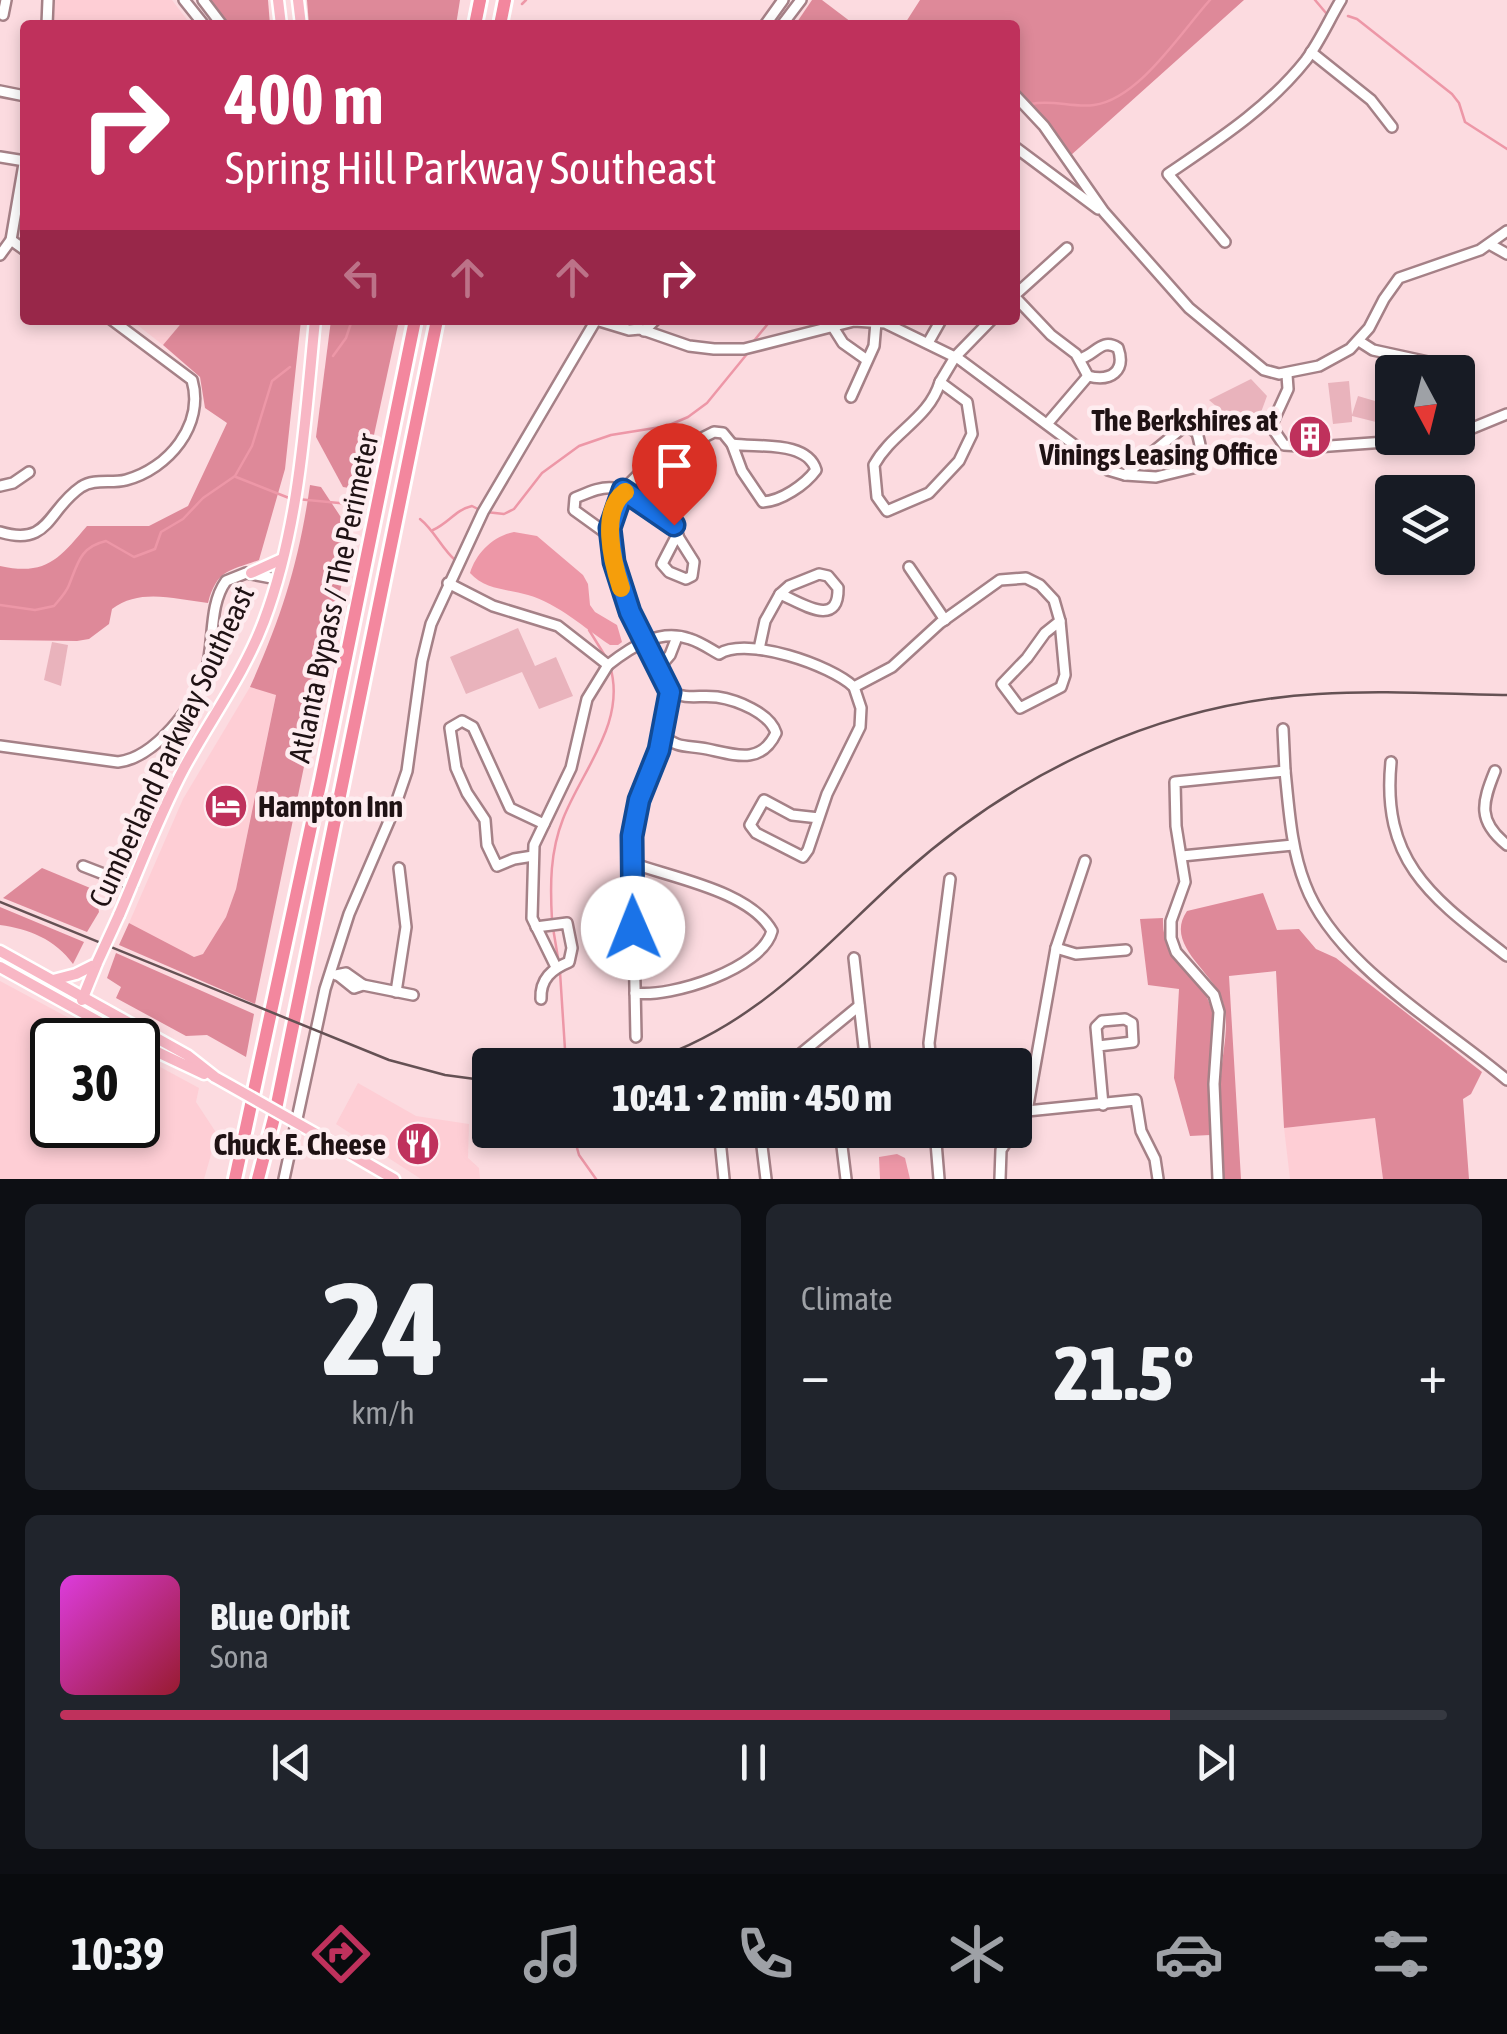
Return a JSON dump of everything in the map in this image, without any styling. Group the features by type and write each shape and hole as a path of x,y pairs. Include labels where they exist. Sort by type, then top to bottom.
{"highway":[{"name":"Atlanta Bypass / The Perimeter","path":"234,1179 414,325"},
{"name":"Atlanta Bypass / The Perimeter","path":"258,1179 276,1114 437,325"}],"main road":[{"name":"Cumberland Parkway Southeast","path":"76,1010 176,783 250,654 278,580 295,496 314,325"},
{"path":"252,573 283,558"},
{"path":"0,951 186,1055 214,1077"},
{"path":"53,980 97,963"},
{"path":"0,967 91,1018"},
{"path":"160,1053 214,1077 394,1179"}],"street":[{"path":"4,15 6,0"},
{"path":"184,0 200,20"},
{"path":"203,0 218,20"},
{"path":"786,20 801,0"},
{"path":"1224,242 1168,174 1252,116 1312,52 1341,0"},
{"path":"1312,52 1371,100 1392,127"},
{"path":"1020,100 1044,126 1104,212 1189,308 1264,370 1287,375 1327,362 1358,341 1399,278 1491,245 1507,231"},
{"path":"1020,151 1104,212"},
{"path":"0,255 11,240 20,189"},
{"path":"11,240 20,246"},
{"path":"1491,245 1507,254"},
{"path":"1020,291 1067,248"},
{"path":"1020,302 1051,336 1079,359 1088,376"},
{"path":"0,532 17,537 36,533 80,488 98,481 123,481 152,470 172,453 186,432 194,406 192,380 119,325"},
{"path":"284,1179 349,914 407,771 426,643 448,583 484,512 593,325"},
{"path":"612,325 642,330 688,346 744,348 827,325"},
{"path":"637,325 642,330"},
{"path":"642,330 648,325"},
{"path":"832,325 843,343 867,360"},
{"path":"851,397 876,338 876,325"},
{"path":"883,325 954,357 1108,470 1126,476 1156,477 1197,467 1201,459 1197,432 1189,427 1182,429 1126,476"},
{"path":"928,343 938,325"},
{"path":"940,382 967,402 970,442 959,461 930,493 888,511 877,498 874,465 926,411 940,382 954,357 986,325"},
{"path":"1358,341 1373,350 1396,355"},
{"path":"1079,359 1106,344 1118,348 1122,365 1116,374 1103,378 1088,376"},
{"path":"1287,375 1288,389 1272,426 1284,445 1375,443"},
{"path":"1046,424 1088,376"},
{"path":"1475,427 1507,414"},
{"path":"636,1038 632,836 639,800 662,735 670,692 621,588 610,528 623,490 648,465 714,432 722,433 732,444 748,482 763,502 801,485 816,470 810,458 794,450 732,444"},
{"path":"0,486 29,472"},
{"path":"610,536 574,510 573,501 612,487 668,518 678,534 694,562 692,576 686,579 669,572 662,564 678,534"},
{"path":"909,567 945,620"},
{"path":"0,746 118,762 130,761 158,745 206,675 221,588 232,577 252,573 278,580"},
{"path":"759,649 765,622 780,594 789,586 819,574 828,576 839,590 832,608 823,611 780,594"},
{"path":"854,686 892,667 945,620 974,602 986,587 1018,577 1032,580 1052,597 1060,621 1064,681 1061,687 1020,708 1002,684 1045,632 1060,621"},
{"path":"448,583 494,606 558,626 608,665"},
{"path":"656,664 670,654 677,636"},
{"path":"556,967 532,918 534,845 571,768 587,698 608,665 646,640 677,636 719,654 746,646 824,669 854,686 862,708 860,727 803,857 752,829 750,820 761,800 792,815 819,818"},
{"path":"626,652 656,664"},
{"path":"662,735 677,746 743,757 765,750 776,733 770,720 746,707 718,698 684,698 670,692"},
{"path":"533,856 497,866 487,845 485,820 456,768 450,728 462,721 473,727 510,808 544,824"},
{"path":"1283,729 1293,846 1310,897 1354,958 1507,1080"},
{"path":"1392,762 1392,824 1412,870 1437,901 1507,956"},
{"path":"1218,1179 1214,1084 1220,1012 1211,991 1176,952 1171,938 1171,921 1185,882 1176,826 1175,782 1285,770"},
{"path":"1495,771 1485,798 1485,813 1489,828 1507,845"},
{"path":"1182,856 1293,846"},
{"path":"1032,1083 1056,948 1085,861"},
{"path":"632,863 732,898 759,914 772,931 765,944 750,956 702,983 665,994 636,993"},
{"path":"83,866 132,885"},
{"path":"396,992 406,927 399,868"},
{"path":"929,1048 950,879"},
{"path":"536,927 567,922 572,948 568,962 556,967 540,989 541,998"},
{"path":"1056,948 1076,954 1126,950"},
{"path":"854,958 864,1048"},
{"path":"335,975 346,973 362,985 413,995"},
{"path":"808,1048 859,1006"},
{"path":"1098,1046 1132,1042 1132,1023 1098,1023 1098,1046 1103,1105"},
{"path":"1032,1111 1136,1100 1140,1131 1158,1179"},
{"path":"721,1148 724,1179"},
{"path":"762,1148 766,1179"},
{"path":"842,1148 846,1179"},
{"path":"936,1148 939,1179"},
{"path":"1000,1179 1002,1148"}],"shaded area":[{"path":"54,0 172,0 187,20 53,20"},
{"path":"210,0 268,0 270,20 226,20"},
{"path":"307,0 460,0 457,20 309,20"},
{"path":"812,0 822,0 848,20 798,20"},
{"path":"920,0 1244,0 1070,156 1020,99 1020,20 907,20"},
{"path":"137,325 180,325 163,345"},
{"path":"180,325 300,325 285,469 259,560 220,577 208,603 158,597 134,599 112,609 109,624 89,639 0,640 0,566 40,566 59,556 87,526 149,526 188,506 227,423 205,408 200,377 163,345"},
{"path":"330,325 398,325 362,490 343,487 316,437"},
{"path":"1251,379 1267,396 1260,415 1230,418 1209,400"},
{"path":"1349,381 1352,415 1358,396 1375,401 1375,422 1352,416 1352,422 1333,424 1328,383"},
{"path":"310,485 321,487 352,534 255,1004 119,945 129,923 194,957 203,954 226,917 236,889 276,695 250,687 288,588"},
{"path":"514,532 537,536 583,575 590,605 617,625 622,642 610,645 550,604 490,586 470,573 486,546"},
{"path":"518,628 535,666 556,657 573,696 539,709 522,672 466,694 450,657"},
{"path":"52,642 68,645 61,686 44,680"},
{"path":"250,687 276,694 236,889 226,917 203,954 194,957 129,923 183,799"},
{"path":"42,868 95,890 99,912 87,932 3,898"},
{"path":"1263,893 1277,930 1299,929 1316,949 1336,958 1482,1072 1471,1094 1463,1099 1469,1179 1383,1179 1375,1118 1284,1128 1276,971 1229,976 1241,1179 1224,1179 1221,1090 1225,1008 1217,989 1185,946 1181,923 1187,911"},
{"path":"0,907 84,942 73,964 41,937 0,925"},
{"path":"1163,918 1169,947 1200,987 1212,1011 1210,1135 1190,1136 1174,1078 1179,989 1148,985 1140,919"},
{"path":"116,953 254,1014 246,1057 207,1035 186,1036 160,1022 160,1018 116,998 121,987 107,978"},
{"path":"0,981 69,1018 30,1018 30,1148 160,1148 160,1067 199,1088 196,1102 217,1134 204,1179 0,1179"},
{"name":"Chuck E. Cheese","path":"358,1083 416,1116 469,1124 468,1158 479,1168 480,1179 421,1179 336,1124"},
{"path":"1375,1118 1383,1179 1290,1179 1284,1128"},
{"path":"897,1154 905,1158 910,1179 880,1179 879,1157"}],"waterway":[{"path":"522,4 526,0"},
{"path":"1031,104 1094,105 1127,91 1143,78 1210,0"},
{"path":"1315,0 1326,13"},
{"path":"1348,16 1452,94 1465,122 1507,149"},
{"path":"333,356 350,325"},
{"path":"753,342 767,325"},
{"path":"486,512 504,514 514,509 542,473 579,446 611,435 667,426 688,417 707,403 747,354"},
{"path":"0,605 35,610 54,606 68,588 81,557 97,544 106,541 134,557 155,549 161,532 235,476 252,446 272,381 290,367"},
{"path":"236,477 289,498"},
{"path":"297,499 360,505"},
{"path":"433,530 466,508 478,509"},
{"path":"420,519 456,561"},
{"path":"589,630 607,659"},
{"path":"552,920 553,856 563,819 608,726 614,687 610,666"},
{"path":"553,928 559,964"},
{"path":"560,972 565,1048"},
{"path":"577,1148 596,1179"}],"railway":[{"path":"682,1048 715,1032 781,986 948,837 995,803 1096,748 1149,727 1260,700 1365,692 1507,695"},
{"path":"0,902 389,1060 472,1079"}],"slow traffic":[{"path":"621,588 610,531 619,497 625,492"}],"place":[{"name":"The Berkshires at Vinings Leasing Office","path":"1310,437"},
{"name":"Hampton Inn","path":"226,806"},
{"name":"Chuck E. Cheese","path":"418,1144"}],"route":[{"path":"633,928 632,836 644,782 659,750 670,692 621,588 610,528 623,490 674,525"}]}
